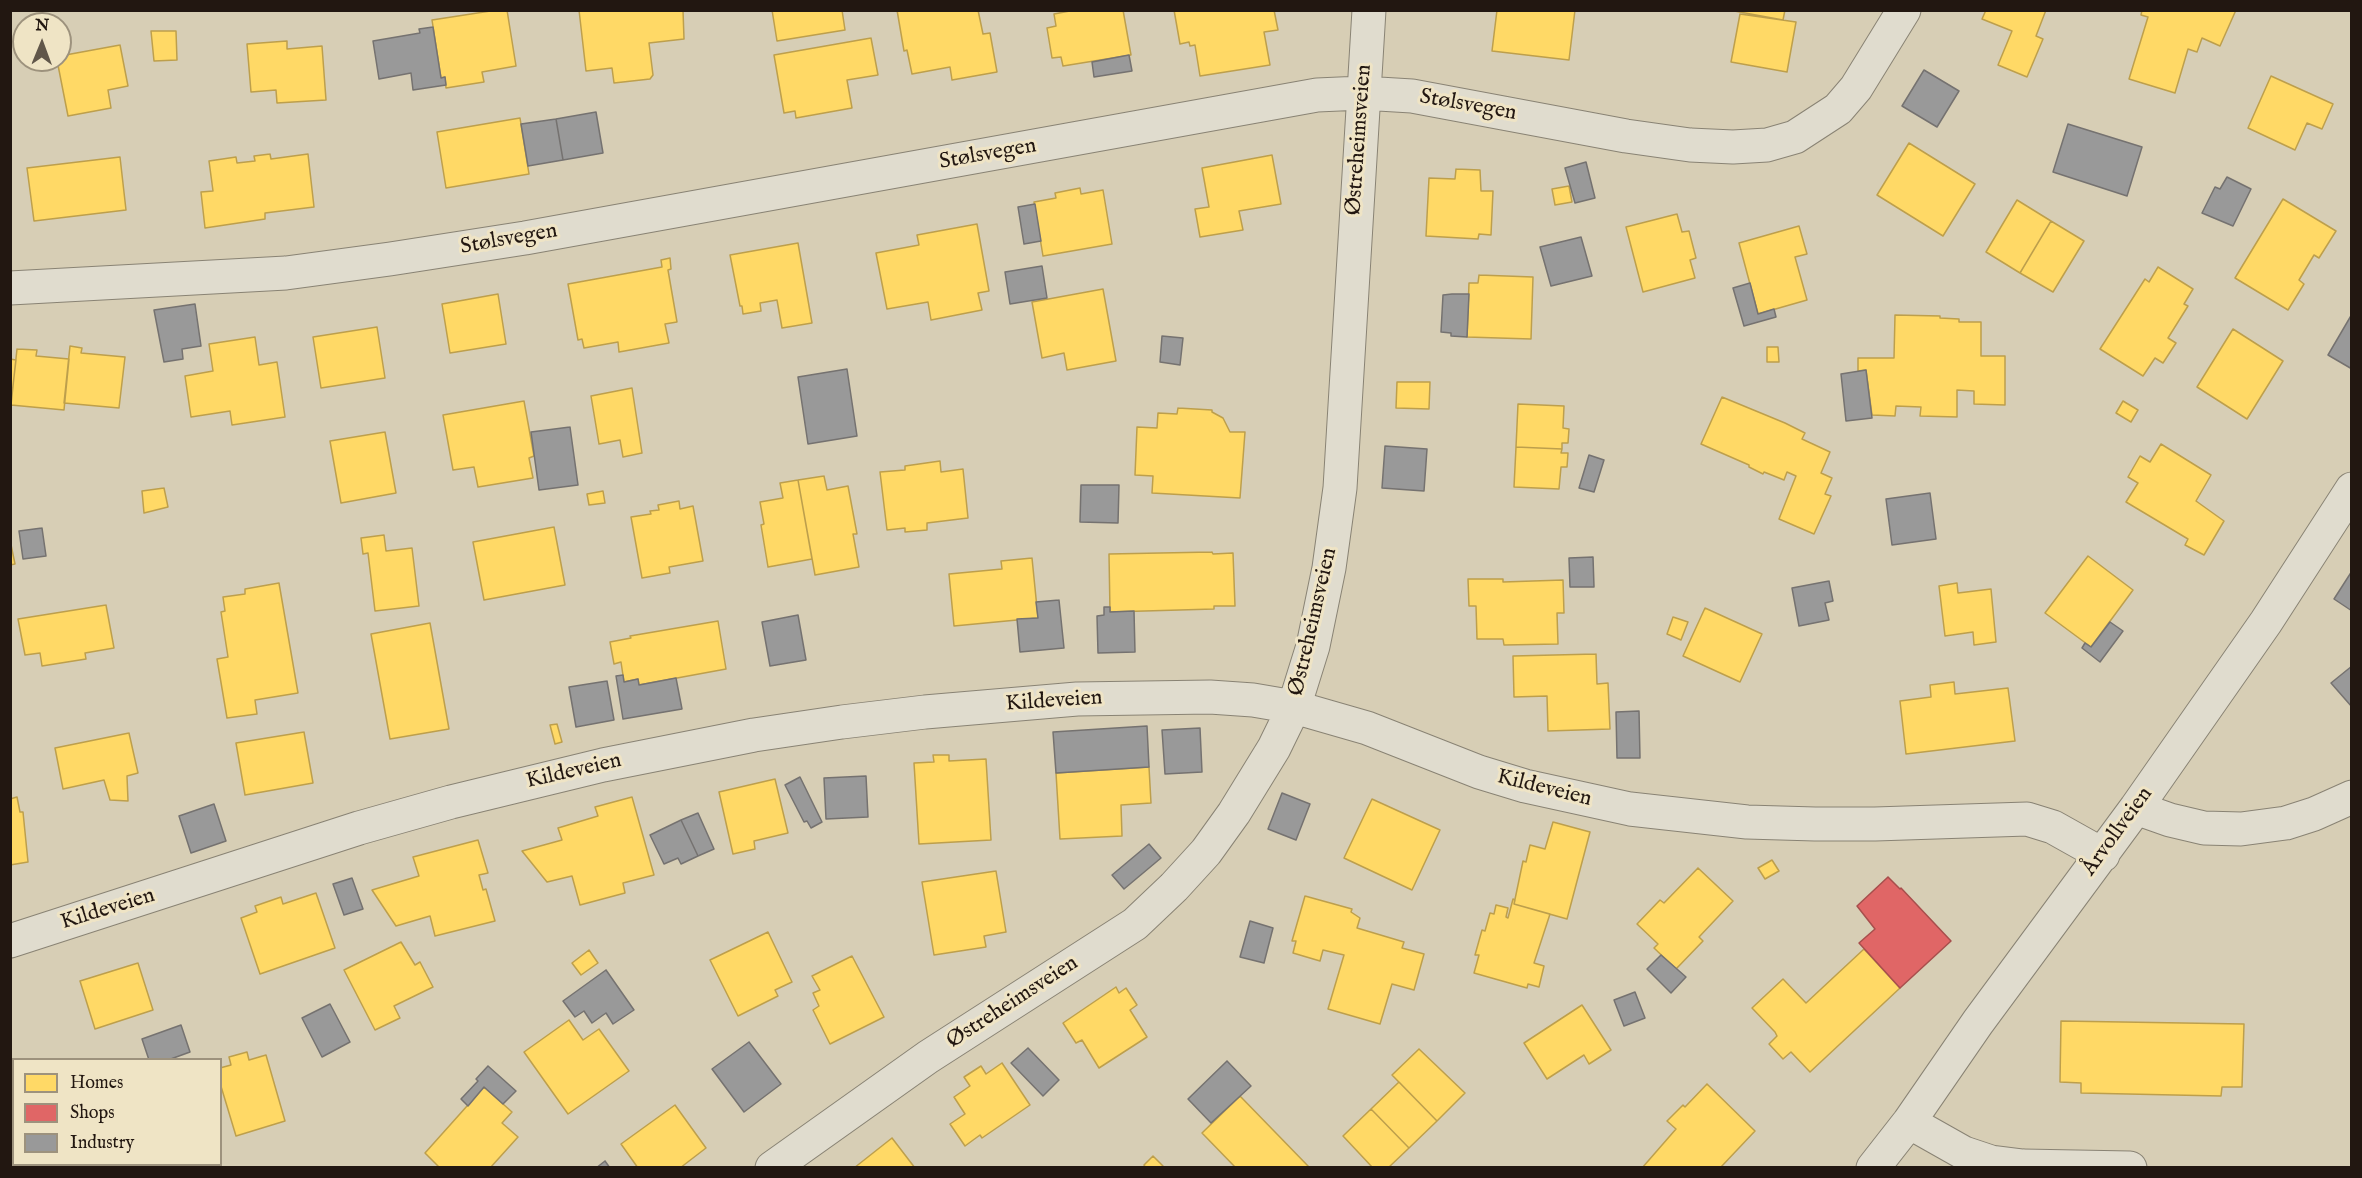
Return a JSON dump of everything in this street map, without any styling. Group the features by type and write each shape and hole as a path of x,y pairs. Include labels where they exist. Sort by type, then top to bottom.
{"street":[{"name":"Østreheimsveien","path":"772,1167 928,1057 1135,924 1174,888 1206,852 1274,748 1294,708 1313,646 1329,568 1340,488 1362,93 1369,10"},
{"name":"Stølsvegen","path":"10,288 286,273 390,259 525,238 1317,95 1362,93 1412,96 1626,136 1690,145 1733,147 1767,145 1794,137 1838,109 1856,88 1904,10"},
{"name":"Årvollveien","path":"1873,1167 1909,1122 1978,1023 2103,855 2266,622 2352,489"},
{"name":"Kildeveien","path":"10,941 359,828 603,765 754,735 925,712 1077,699 1210,697 1253,700 1294,708 1366,728 1479,772 1525,786 1630,809 1746,822 1815,824 2027,819 2054,827 2103,855"},
{"path":"2136,808 2170,820 2205,828 2241,829 2286,823 2314,814 2352,797"},
{"path":"1909,1122 1964,1153 1991,1162 2023,1166 2130,1167"}],"building: Homes":[{"path":"507,10 516,66 482,72 484,82 446,88 445,77 441,78 432,20"},
{"path":"579,10 683,10 684,39 649,43 653,75 650,79 614,83 612,68 586,71"},
{"path":"772,10 842,10 845,30 777,41"},
{"path":"897,10 978,10 983,34 990,33 997,72 952,80 950,67 912,74 907,50 904,51"},
{"path":"1075,10 1123,10 1131,55 1063,66 1061,57 1052,58 1047,28 1056,26 1054,14"},
{"path":"1174,10 1274,10 1278,30 1264,32 1270,65 1200,76 1195,45 1190,46 1189,42 1180,44"},
{"path":"1497,10 1575,10 1569,60 1492,51"},
{"path":"1729,10 1785,10 1783,20"},
{"path":"1986,10 2046,10 2036,36 2043,39 2027,77 1998,65 2012,31 1982,19"},
{"path":"2142,10 2236,10 2220,46 2202,38 2197,52 2188,49 2175,93 2129,79 2148,17 2141,15"},
{"path":"1740,14 1796,22 1787,72 1731,62"},
{"path":"151,31 176,31 177,60 154,61"},
{"path":"871,38 878,75 847,80 852,108 796,118 795,111 784,113 774,55"},
{"path":"287,41 287,49 322,46 326,100 277,103 276,90 251,92 247,44"},
{"path":"120,45 128,86 108,90 111,108 68,116 59,72 72,72 72,54"},
{"path":"2271,76 2333,104 2322,129 2307,123 2295,150 2248,128"},
{"path":"520,118 529,174 446,188 437,132"},
{"path":"1909,143 1975,184 1943,236 1877,195"},
{"path":"270,154 271,159 308,154 314,207 265,213 265,219 205,228 201,192 213,191 209,161 236,157 237,163 255,161 254,156"},
{"path":"1272,155 1281,204 1239,211 1243,230 1200,237 1195,209 1209,207 1202,168"},
{"path":"120,157 126,210 34,221 27,168"},
{"path":"1456,169 1480,170 1481,191 1493,191 1491,235 1479,234 1478,239 1426,236 1429,178 1455,179"},
{"path":"1569,186 1572,202 1555,205 1552,189"},
{"path":"1080,188 1081,194 1103,190 1112,244 1043,256 1034,202 1056,198 1055,193"},
{"path":"2283,199 2336,231 2319,258 2314,255 2299,280 2304,284 2288,310 2235,278"},
{"path":"2017,200 2051,221 2020,273 1986,252"},
{"path":"1677,214 1682,232 1689,231 1696,258 1690,260 1695,278 1643,292 1626,227"},
{"path":"2051,221 2084,241 2053,292 2020,273"},
{"path":"977,224 989,291 978,293 982,310 931,320 928,302 887,309 876,253 919,245 917,235"},
{"path":"1799,226 1807,254 1795,257 1807,300 1758,314 1739,243"},
{"path":"798,243 812,323 782,328 777,300 760,303 761,311 743,314 730,255"},
{"path":"670,258 671,269 668,270 677,322 665,324 669,343 619,352 618,342 584,348 582,339 578,340 568,284 662,267 661,260"},
{"path":"2158,267 2193,289 2184,304 2188,306 2168,338 2176,343 2163,363 2155,358 2143,376 2100,349 2145,279 2149,282"},
{"path":"1479,275 1533,277 1531,339 1467,337 1469,283 1478,283"},
{"path":"1103,289 1116,361 1067,370 1064,353 1042,358 1032,302"},
{"path":"498,294 506,344 450,353 442,304"},
{"path":"1895,315 1940,316 1940,318 1959,319 1959,322 1981,322 1981,356 2005,356 2005,405 1974,404 1974,391 1957,390 1957,417 1920,416 1921,407 1896,406 1895,416 1872,415 1866,370 1858,371 1858,358 1894,358"},
{"path":"377,327 385,378 321,388 313,337"},
{"path":"2233,329 2283,361 2247,419 2197,387"},
{"path":"255,337 259,365 277,362 285,417 232,425 230,411 191,417 185,376 213,371 209,344"},
{"path":"70,346 82,348 81,353 125,357 119,408 64,403"},
{"path":"1767,347 1778,347 1779,362 1767,362"},
{"path":"17,349 37,350 36,356 69,359 64,410 11,405"},
{"path":"10,359 16,360 10,411"},
{"path":"1397,382 1430,382 1429,409 1396,408"},
{"path":"632,388 642,453 623,457 620,440 599,444 591,396"},
{"path":"1722,397 1805,433 1802,439 1830,452 1821,473 1832,478 1825,494 1831,496 1814,534 1779,519 1796,476 1787,472 1784,480 1764,472 1763,474 1749,465 1701,444"},
{"path":"524,401 534,456 529,458 533,478 478,487 474,467 453,470 443,415"},
{"path":"2123,401 2138,410 2131,422 2116,413"},
{"path":"1518,404 1564,406 1563,428 1569,429 1568,443 1562,443 1562,449 1516,447"},
{"path":"1178,408 1212,410 1223,418 1230,432 1245,432 1240,498 1152,493 1153,476 1135,475 1137,427 1157,428 1158,413 1177,414"},
{"path":"385,432 396,493 341,503 330,441"},
{"path":"2161,444 2211,475 2196,501 2224,521 2204,555 2185,545 2188,539 2126,502 2138,483 2128,477 2140,456 2150,462"},
{"path":"1516,447 1562,449 1561,453 1568,453 1567,467 1561,467 1559,489 1514,487"},
{"path":"940,461 941,472 963,469 968,518 927,523 927,530 905,532 905,528 887,530 880,472 905,470 905,466"},
{"path":"824,476 827,490 848,486 857,534 853,534 859,567 815,575 798,480"},
{"path":"798,480 812,559 768,567 761,525 764,524 760,502 783,498 780,483"},
{"path":"164,488 168,507 144,513 142,491"},
{"path":"603,491 605,503 589,505 587,494"},
{"path":"679,501 680,509 693,506 703,561 669,567 670,573 642,578 631,517 651,514 650,511 659,510 658,505"},
{"path":"554,527 565,585 484,600 473,542"},
{"path":"384,535 386,551 412,548 419,606 375,611 368,553 363,554 361,538"},
{"path":"10,540 15,564 10,565"},
{"path":"1212,552 1213,554 1233,553 1235,606 1214,606 1214,609 1110,612 1109,554"},
{"path":"2088,556 2133,590 2091,647 2045,613"},
{"path":"1032,558 1038,618 954,626 949,574 1002,569 1001,561"},
{"path":"1468,579 1503,579 1503,582 1563,580 1564,613 1557,613 1558,644 1504,645 1503,639 1477,639 1476,606 1469,606"},
{"path":"279,583 298,693 255,700 257,714 227,718 217,659 228,657 221,612 225,611 223,597 245,594 245,589"},
{"path":"1957,583 1958,593 1991,589 1996,642 1974,645 1973,632 1945,636 1939,586"},
{"path":"106,605 114,648 85,653 86,659 42,666 40,653 25,655 18,619"},
{"path":"1705,608 1762,634 1740,682 1683,656"},
{"path":"1673,617 1688,622 1681,640 1667,634"},
{"path":"718,621 726,669 639,685 638,679 624,682 621,662 614,664 610,642 631,638 630,636"},
{"path":"430,623 449,729 390,739 371,634"},
{"path":"1596,654 1597,684 1608,683 1610,729 1548,731 1547,696 1514,697 1513,656"},
{"path":"1954,682 1955,694 2008,688 2015,741 1906,754 1900,701 1931,697 1930,685"},
{"path":"557,724 562,742 555,744 550,725"},
{"path":"304,732 313,783 245,795 236,743"},
{"path":"129,733 138,773 127,776 128,801 110,800 104,780 63,789 55,748"},
{"path":"933,755 949,755 949,761 986,759 991,840 919,844 914,763 934,762"},
{"path":"1149,767 1151,803 1121,805 1122,836 1060,839 1056,773"},
{"path":"775,779 788,833 754,841 755,849 733,854 719,792"},
{"path":"17,797 20,812 23,812 28,862 10,865 10,799"},
{"path":"632,797 654,875 623,883 625,893 580,905 572,876 547,882 522,851 562,840 558,828 598,816 595,807"},
{"path":"1372,799 1440,830 1412,890 1344,858"},
{"path":"1553,822 1590,832 1567,919 1514,904 1523,861 1526,862 1530,845 1545,849"},
{"path":"478,840 488,873 479,875 483,890 486,889 495,921 435,936 430,916 396,926 372,890 419,876 413,857"},
{"path":"1772,860 1779,871 1765,879 1758,868"},
{"path":"1698,868 1733,901 1699,937 1703,941 1676,969 1654,948 1658,944 1637,924 1660,900 1664,903"},
{"path":"996,871 1006,932 984,936 986,947 934,955 922,882"},
{"path":"316,893 335,948 260,974 241,918 257,912 255,906 281,897 283,904"},
{"path":"1305,896 1352,909 1351,912 1360,918 1357,928 1404,942 1402,948 1424,954 1414,990 1392,984 1380,1024 1328,1009 1344,955 1323,950 1320,961 1293,953 1296,941 1292,941"},
{"path":"1513,899 1514,904 1550,914 1534,963 1544,966 1539,987 1528,984 1527,988 1474,973 1479,955 1475,955 1482,930 1485,931 1490,913 1494,914 1496,905 1508,908 1506,917 1508,918"},
{"path":"768,932 792,982 775,990 778,996 738,1016 710,960"},
{"path":"401,942 415,965 420,962 433,987 394,1006 400,1018 375,1030 344,970"},
{"path":"1864,949 1900,988 1810,1072 1791,1052 1783,1059 1769,1044 1777,1036 1775,1032 1752,1008 1783,979 1806,1003"},
{"path":"589,950 598,963 581,975 572,963"},
{"path":"852,956 884,1017 830,1044 813,1010 819,1006 813,993 820,990 812,976"},
{"path":"138,963 153,1010 95,1029 80,981"},
{"path":"1116,987 1119,993 1126,988 1137,1005 1130,1010 1147,1037 1099,1068 1082,1040 1076,1043 1063,1023"},
{"path":"1582,1005 1611,1050 1589,1064 1584,1055 1547,1079 1524,1043"},
{"path":"569,1020 583,1040 599,1029 629,1071 568,1114 524,1052"},
{"path":"2061,1021 2244,1024 2242,1087 2222,1087 2221,1096 2081,1093 2081,1083 2060,1082"},
{"path":"1419,1049 1465,1093 1437,1121 1392,1075"},
{"path":"247,1052 249,1060 266,1055 285,1121 236,1136 222,1090 222,1067 231,1065 229,1057"},
{"path":"1002,1063 1030,1105 982,1138 980,1135 965,1146 950,1124 965,1114 954,1097 970,1086 964,1077 981,1066 986,1074"},
{"path":"12,1068 12,1139 10,1140 10,1069"},
{"path":"1399,1082 1437,1121 1409,1148 1371,1109"},
{"path":"1707,1084 1755,1131 1720,1168 1642,1168 1676,1129 1667,1121 1683,1105 1685,1107"},
{"path":"484,1087 512,1112 502,1123 518,1137 490,1168 440,1168 425,1153"},
{"path":"1240,1096 1309,1167 1236,1168 1202,1133"},
{"path":"675,1105 706,1148 680,1168 638,1168 621,1144"},
{"path":"1371,1109 1409,1148 1388,1168 1373,1168 1343,1136"},
{"path":"12,1135 12,1166 56,1166 56,1168 10,1168"},
{"path":"892,1138 915,1168 854,1168"},
{"path":"1153,1156 1163,1166 1162,1168 1146,1168 1144,1165"},
{"path":"102,1166 166,1166 166,1168 103,1168"}],"building: Shops":[{"path":"1888,877 1951,941 1900,988 1859,943 1875,929 1857,906"}],"building: Industry":[{"path":"433,27 441,78 445,77 446,85 413,90 411,73 379,79 373,41 420,33 419,29"},
{"path":"1129,55 1132,71 1094,77 1092,62"},
{"path":"1924,70 1959,91 1937,127 1902,106"},
{"path":"596,112 603,153 563,160 556,119"},
{"path":"556,119 563,160 528,166 521,124"},
{"path":"2068,124 2142,147 2127,196 2053,172"},
{"path":"1586,162 1595,198 1575,203 1565,168"},
{"path":"2227,177 2251,189 2233,226 2202,213 2215,187 2220,189"},
{"path":"1035,204 1041,241 1024,244 1018,207"},
{"path":"1581,237 1592,276 1551,286 1540,247"},
{"path":"1042,266 1047,298 1010,304 1005,272"},
{"path":"1750,283 1758,314 1774,309 1776,317 1744,326 1733,288"},
{"path":"1469,294 1467,337 1451,336 1451,333 1441,332 1443,295"},
{"path":"195,304 201,346 182,349 183,359 164,362 154,310"},
{"path":"2352,314 2352,369 2328,355"},
{"path":"1162,336 1183,338 1180,365 1160,362"},
{"path":"847,369 857,436 808,444 798,377"},
{"path":"1866,370 1872,418 1846,421 1841,374"},
{"path":"570,427 578,485 539,490 531,432"},
{"path":"1385,446 1427,449 1424,491 1382,488"},
{"path":"1589,455 1604,460 1594,492 1579,488"},
{"path":"1081,485 1119,485 1118,523 1080,522"},
{"path":"1930,493 1936,539 1892,545 1886,499"},
{"path":"42,528 46,556 23,559 19,531"},
{"path":"1593,557 1594,587 1570,587 1569,558"},
{"path":"2352,571 2352,611 2334,599"},
{"path":"1829,581 1833,601 1825,603 1829,620 1799,626 1792,588"},
{"path":"1059,600 1064,648 1020,652 1017,619 1038,618 1036,602"},
{"path":"1104,607 1110,607 1110,612 1134,611 1135,652 1098,653 1097,616 1104,615"},
{"path":"798,615 806,660 770,666 762,622"},
{"path":"2110,622 2123,631 2100,662 2082,648 2085,643 2091,647"},
{"path":"2352,666 2352,707 2331,683"},
{"path":"623,675 624,682 638,679 639,685 676,678 682,709 623,719 616,676"},
{"path":"607,681 614,720 576,727 569,687"},
{"path":"1639,711 1640,758 1617,758 1616,712"},
{"path":"1147,726 1149,767 1056,773 1053,732"},
{"path":"1200,728 1202,772 1165,774 1162,730"},
{"path":"866,776 868,817 826,819 824,778"},
{"path":"800,777 822,822 811,828 807,821 804,822 785,785"},
{"path":"1282,793 1310,804 1296,840 1268,829"},
{"path":"214,804 226,841 191,853 179,816"},
{"path":"698,813 714,849 698,856 681,820"},
{"path":"681,820 698,856 681,864 678,858 664,864 650,835"},
{"path":"1149,844 1161,858 1124,889 1112,875"},
{"path":"352,878 363,909 344,915 333,884"},
{"path":"1250,921 1273,928 1264,963 1240,957"},
{"path":"1661,955 1686,977 1671,993 1647,969"},
{"path":"606,970 634,1010 613,1024 606,1013 592,1023 584,1011 575,1017 563,1001"},
{"path":"1635,992 1645,1018 1624,1026 1614,1000"},
{"path":"330,1004 350,1042 322,1057 302,1018"},
{"path":"181,1025 190,1052 174,1058 148,1058 142,1039"},
{"path":"749,1042 781,1084 744,1112 712,1069"},
{"path":"1028,1048 1059,1080 1043,1096 1011,1063"},
{"path":"1227,1061 1251,1086 1211,1123 1188,1099"},
{"path":"488,1066 516,1091 503,1104 484,1087 468,1106 461,1099"},
{"path":"605,1161 610,1168 596,1168"}]}
